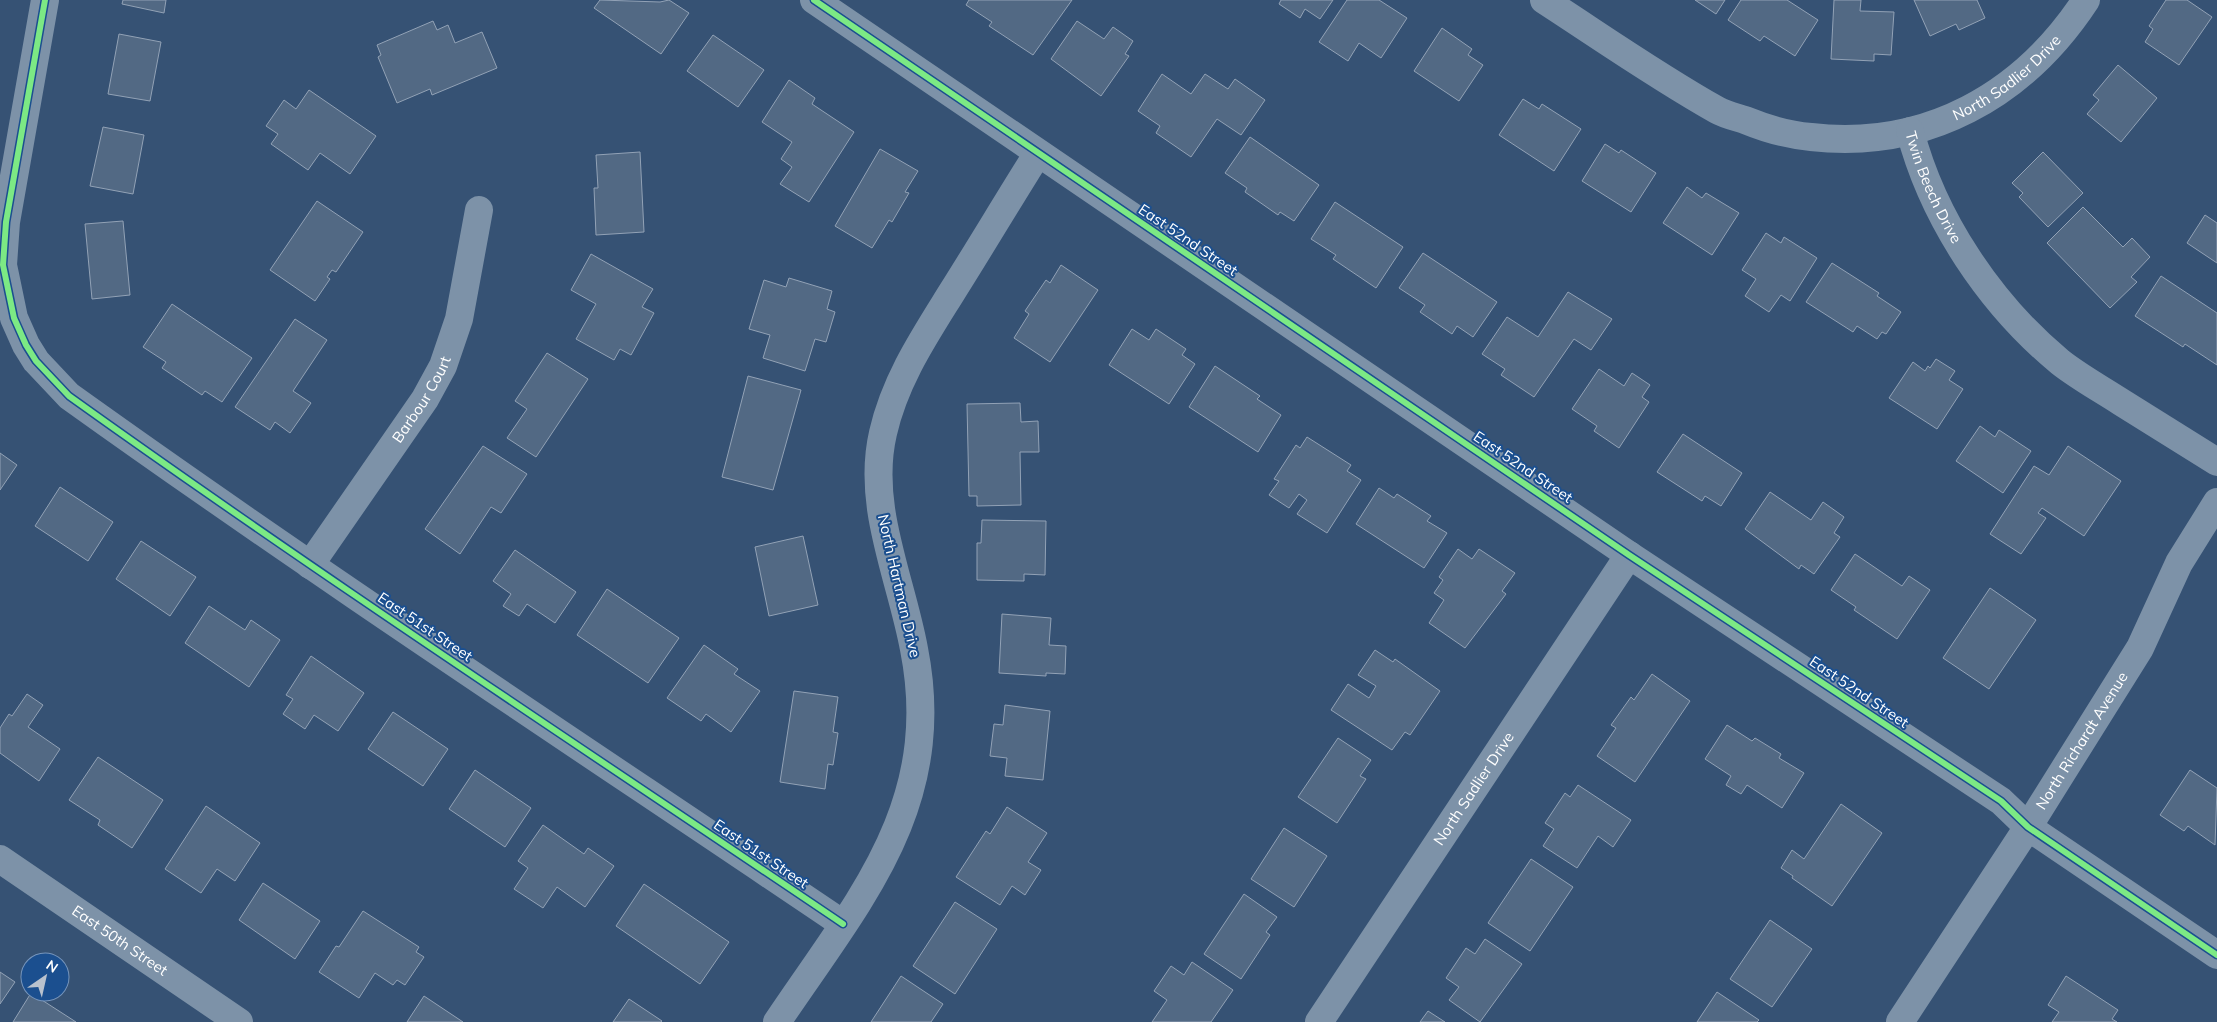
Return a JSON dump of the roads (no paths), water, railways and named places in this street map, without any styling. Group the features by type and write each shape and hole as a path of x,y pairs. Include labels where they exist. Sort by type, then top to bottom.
{"street":[{"name":"East 51st Street","path":"45,0 3,244 4,275 14,318 36,361 69,396 310,565 843,924"},
{"name":"East 52nd Street","path":"814,0 1629,555 2000,801 2028,827 2217,955"},
{"name":"Twin Beech Drive","path":"1544,0 1690,95 1716,110 1758,127 1788,135 1849,140 1894,135 1910,131 1930,190 1951,232 1976,271 2016,319 2061,363 2217,462"},
{"name":"North Sadlier Drive","path":"1910,131 1941,122 1970,109 2011,83 2048,50 2069,26 2086,0"},
{"name":"North Hartman Drive","path":"777,1022 882,863 899,827 911,789 919,743 920,680 885,532 880,498 882,433 892,400 905,370 1038,153"},
{"name":"Barbour Court","path":"310,565 425,399 443,366 460,319 479,210"},
{"name":"North Richardt Avenue","path":"1900,1022 2028,827 2140,648 2179,563 2217,502"},
{"name":"North Sadlier Drive","path":"1319,1022 1629,555"},
{"name":"East 50th Street","path":"0,859 239,1022"}]}
